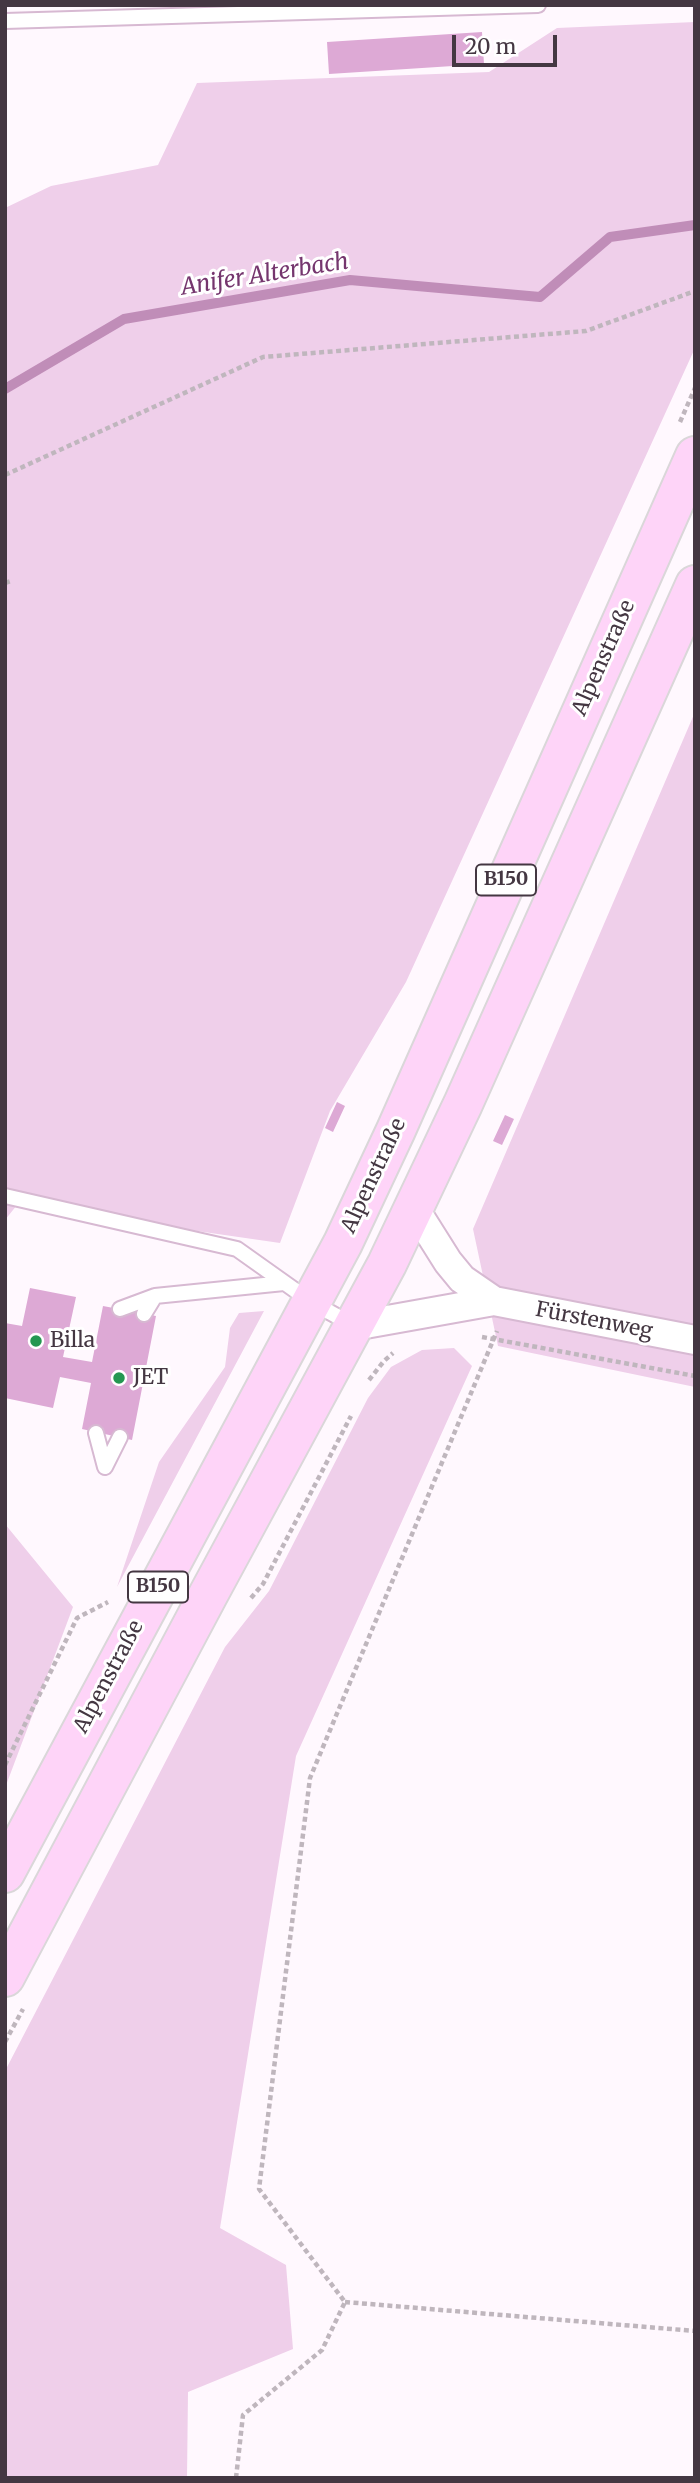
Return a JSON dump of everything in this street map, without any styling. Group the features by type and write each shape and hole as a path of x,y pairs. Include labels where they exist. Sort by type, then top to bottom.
{"main road":[{"name":"Alpenstraße","path":"5,1873 298,1293 396,1130 695,456"},
{"name":"B150","path":"5,1977 354,1326 414,1208 695,585"}],"street":[{"name":"Fürstenweg","path":"414,1208 447,1262 462,1279 500,1303"},
{"name":"Fürstenweg","path":"354,1326 500,1303 695,1339"}],"lane":[{"path":"5,21 538,5"},
{"path":"5,1196 237,1249 298,1293 354,1326"},
{"path":"120,1309 155,1296 298,1293"},
{"path":"144,1314 155,1296"},
{"path":"96,1433 105,1467 120,1437"}],"path":[{"path":"5,475 263,357 586,331 695,291"},
{"path":"500,1303 494,1339 310,1777 259,2189 345,2302 695,2331"},
{"path":"481,1337 695,1377"},
{"path":"236,2478 243,2415 322,2350 345,2302"}],"shaded area":[{"path":"695,22 695,348 406,982 330,1111 280,1243 17,1205 5,1220 5,208 51,186 158,165 197,83 489,72 557,28"},
{"path":"695,712 695,1387 498,1346 473,1229"},
{"path":"264,1311 117,1587 159,1462 225,1367 230,1328 239,1313"},
{"path":"454,1348 472,1366 296,1756 220,2228 286,2265 293,2349 188,2392 187,2478 5,2478 5,2071 225,1647 269,1591 368,1398 391,1367 422,1350"},
{"path":"5,1524 73,1607 5,1788"}],"building":[{"path":"482,32 484,64 329,74 327,42"},
{"path":"337,1102 345,1106 333,1132 325,1128"},
{"path":"505,1115 514,1119 502,1145 493,1141"},
{"path":"30,1288 76,1297 63,1357 92,1362 103,1306 156,1316 132,1440 82,1429 91,1383 60,1377 53,1408 5,1398 5,1323 22,1326"}],"waterway":[{"name":"Anifer Alterbach","path":"5,389 124,319 350,280 540,297 610,237 695,225"}],"place":[{"name":"Billa","path":"36,1341"},
{"name":"JET","path":"119,1378"}]}
